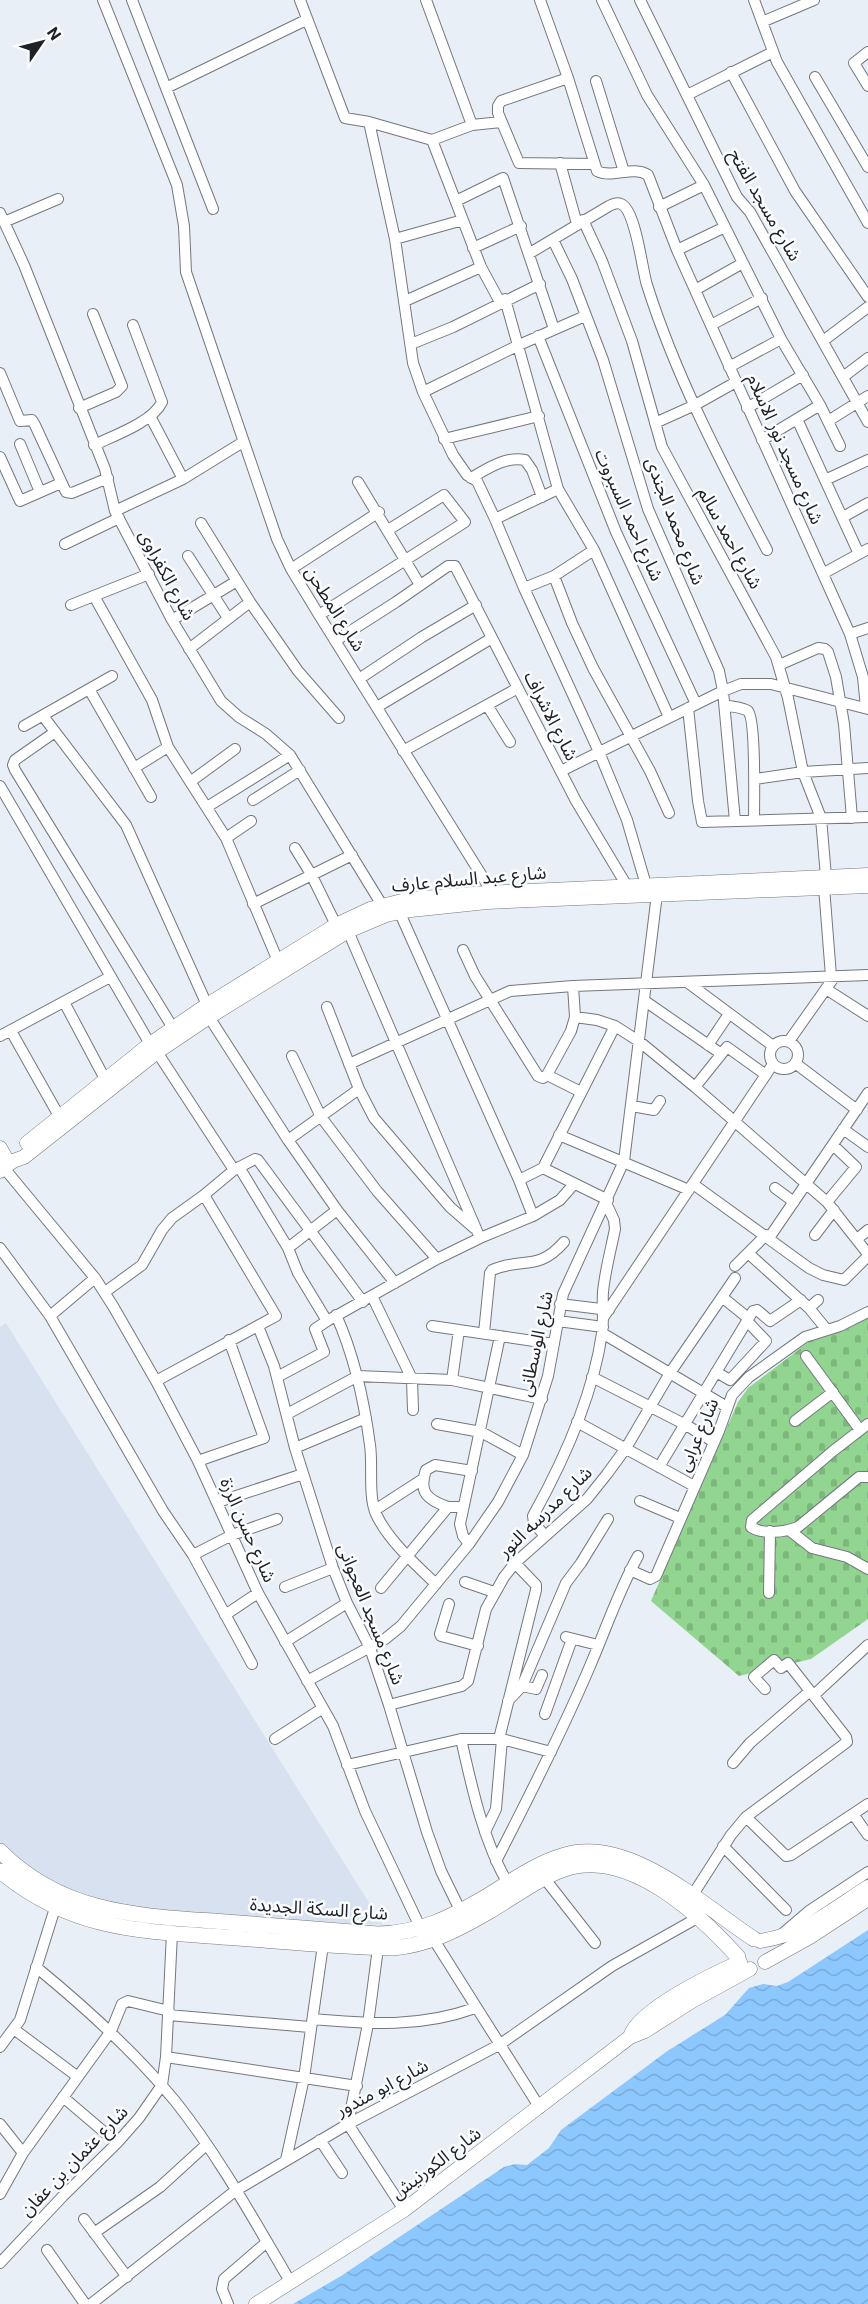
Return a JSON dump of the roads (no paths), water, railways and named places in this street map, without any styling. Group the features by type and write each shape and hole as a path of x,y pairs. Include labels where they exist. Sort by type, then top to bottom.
{"main road":[{"name":"شارع السكة الجديدة","path":"0,1851 21,1870 53,1890 81,1903 111,1911 378,1934 421,1929 460,1912 565,1855 588,1851 601,1852 643,1866 757,1940"},
{"name":"شارع السكة الجديدة","path":"0,1871 35,1898 55,1908 83,1919 111,1926 172,1933 378,1948 407,1947 434,1940 477,1919 557,1872 585,1865 614,1868 658,1888 699,1917 743,1963"}],"street":[{"name":"شارع المطحن","path":"105,0 177,185 184,226 186,272 272,526 291,568 488,896"},
{"path":"132,0 213,208"},
{"path":"300,0 341,114 345,118 369,122 432,140 472,125 501,122"},
{"path":"426,0 472,125"},
{"path":"540,0 568,78 597,171 602,173 624,172 596,81"},
{"path":"602,0 647,95 704,185 781,339 820,405 840,446"},
{"name":"شارع مسجد الفتح","path":"640,0 737,197 750,212 868,422"},
{"path":"754,0 773,52 868,223"},
{"path":"762,22 814,0"},
{"path":"166,88 306,20"},
{"path":"687,95 773,52"},
{"path":"868,52 854,63 868,86"},
{"path":"731,72 795,191 868,297"},
{"path":"815,77 868,168"},
{"path":"568,78 501,101 498,106 501,122 519,163 594,164"},
{"path":"369,122 395,239 413,363 423,392 444,439 463,471 479,485 495,519 599,752 627,820 646,885"},
{"path":"432,140 481,267 503,301 519,345 558,489 594,550 669,717"},
{"name":"شارع احمد سالم","path":"560,163 580,222 621,311 662,447 779,665 803,772 821,818 833,976"},
{"name":"شارع مسجد نور الاسلام","path":"624,172 643,172 648,176 677,250 747,408 864,661 867,709"},
{"path":"456,201 503,178 521,225 554,329"},
{"path":"659,207 704,185"},
{"path":"2,218 58,199"},
{"path":"530,253 616,203 623,204 628,210 639,246 646,282 662,331 695,405 767,550"},
{"name":"شارع الكفراوى","path":"2,218 24,265 108,478 117,515 150,574 172,620 221,701 290,755 382,905"},
{"path":"395,239 463,219"},
{"path":"473,248 521,225"},
{"path":"677,250 725,227"},
{"name":"شارع محمد الجندى","path":"553,240 572,279 603,360 648,509 715,660 725,705 735,821"},
{"path":"695,290 742,263"},
{"path":"405,301 481,267"},
{"path":"411,344 459,324 540,284"},
{"path":"711,325 762,298"},
{"path":"823,341 868,307"},
{"path":"79,408 116,392 122,386 93,314"},
{"path":"423,392 538,336 585,316"},
{"path":"94,445 150,416 159,408 161,399 133,325"},
{"name":"شارع احمد السبروت","path":"538,336 616,532 692,706 698,801 702,822 735,821"},
{"path":"729,367 781,339"},
{"path":"843,377 868,358"},
{"path":"0,373 20,421 32,420 66,492 70,494 108,478"},
{"path":"747,408 803,375"},
{"path":"655,423 695,405 736,382"},
{"path":"828,421 868,396"},
{"path":"762,441 820,405"},
{"path":"150,416 183,479"},
{"path":"444,439 538,416"},
{"path":"797,419 843,517 863,551 824,573"},
{"path":"65,544 183,479 243,442"},
{"path":"20,444 40,492"},
{"path":"0,457 20,501 61,483"},
{"path":"471,478 504,461 519,458 525,460 532,470 542,497"},
{"path":"825,480 868,460"},
{"path":"335,641 420,585 379,512 358,482"},
{"path":"495,519 558,489"},
{"path":"319,615 464,524 464,521 444,495 388,530"},
{"path":"843,517 868,503"},
{"path":"291,568 379,512"},
{"path":"201,523 250,602 298,671 339,718"},
{"path":"524,588 554,576 594,550"},
{"path":"188,556 228,618"},
{"name":"شارع الاشراف","path":"420,585 448,566 455,566 458,569 592,830 627,886"},
{"path":"71,605 150,574"},
{"path":"554,576 593,668 632,736 669,813"},
{"path":"172,620 237,581"},
{"path":"93,596 152,700 168,747 226,838 278,961"},
{"path":"189,649 250,602"},
{"path":"359,679 422,637 476,605"},
{"path":"850,634 868,628"},
{"path":"376,707 492,638"},
{"path":"779,665 818,648 825,649 836,677 849,768 852,818"},
{"path":"24,726 112,676"},
{"path":"561,771 741,684 756,683 785,688 867,709"},
{"path":"403,751 518,687"},
{"path":"90,689 151,797"},
{"path":"487,705 510,742"},
{"path":"725,705 745,709 751,717 755,779 754,820"},
{"path":"43,716 126,825 208,1011 288,1140 337,1210 395,1283"},
{"path":"55,732 15,760 13,765 173,1028"},
{"path":"134,768 168,747"},
{"path":"190,782 235,749"},
{"path":"207,807 290,755"},
{"path":"755,779 803,772 868,768"},
{"path":"253,800 300,770"},
{"path":"17,773 0,785 110,977 154,1048 288,1248 298,1273 332,1318 350,1348 366,1418 375,1510 408,1557 436,1584"},
{"path":"735,821 868,817"},
{"path":"226,838 251,820"},
{"path":"295,848 342,928 396,1042 478,1234"},
{"path":"253,904 352,855"},
{"name":"شارع عبد السلام عارف","path":"7,1166 24,1157 154,1048 173,1028 208,1011 342,928 358,913 410,899 657,894 825,882 868,875"},
{"name":"شارع عبد السلام عارف","path":"7,1166 17,1152 105,1079 154,1048 278,961 342,928 399,912 488,896 646,885 825,882 868,886"},
{"name":"شارع الوسطانى","path":"308,1681 370,1648 401,1626 469,1544 498,1503 523,1455 542,1399 560,1304 624,1161 657,894"},
{"path":"399,912 533,1216"},
{"path":"463,950 489,998 538,1076 543,1078 547,1075 571,1031 575,1017 573,986"},
{"path":"349,1064 489,998 510,991 573,986 868,975"},
{"path":"789,1041 833,976"},
{"path":"0,1036 110,977"},
{"path":"687,982 773,1046"},
{"path":"826,989 868,1016"},
{"path":"645,1001 720,1053"},
{"path":"64,1002 105,1079"},
{"path":"327,1007 359,1089 374,1118 450,1207 478,1234"},
{"path":"708,1045 729,1014"},
{"path":"559,1135 691,1187 809,1268 836,1279 847,1278 868,1255 831,1206 640,1042 615,1026 597,1020 575,1017"},
{"path":"519,1180 543,1168 615,1026"},
{"path":"11,1031 59,1116"},
{"path":"780,1041 789,1041 798,1050 795,1063 786,1068 779,1068 773,1064 770,1053 773,1046 780,1041"},
{"path":"695,1087 724,1048 729,1048 766,1075"},
{"path":"292,1056 321,1117 377,1191 437,1259"},
{"path":"795,1063 862,1109"},
{"path":"604,1319 773,1064"},
{"path":"547,1075 581,1092"},
{"path":"288,1140 359,1089"},
{"name":"شارع مدرسه النور","path":"389,1705 465,1684 470,1678 486,1609 494,1592 515,1563 587,1499 626,1448 669,1373 722,1297 735,1272 748,1253 767,1237 794,1202 843,1130 862,1109 868,1093"},
{"path":"632,1106 654,1110 660,1101"},
{"path":"843,1130 868,1146"},
{"path":"815,1235 856,1167 833,1145"},
{"path":"0,1148 7,1166"},
{"path":"105,1292 145,1261 167,1222 237,1169 255,1159 258,1160 310,1231 367,1299 412,1379 413,1410"},
{"name":"شارع حسن الرزة","path":"7,1166 105,1292 156,1381 218,1502 258,1593 333,1726 365,1811 421,1929"},
{"path":"543,1168 607,1201 615,1229 603,1290 604,1319 592,1377 577,1422 549,1486 528,1513 545,1536"},
{"path":"277,1377 324,1352 315,1329 478,1234 533,1216 560,1200 574,1184"},
{"path":"775,1188 794,1202"},
{"path":"156,1381 274,1318 276,1312 204,1195"},
{"path":"288,1248 337,1210"},
{"path":"857,1239 868,1230"},
{"path":"484,1333 492,1270 538,1262 548,1258 564,1242"},
{"path":"0,1248 50,1316 163,1511 194,1555 252,1664"},
{"path":"748,1253 805,1304 827,1330"},
{"path":"50,1316 95,1278"},
{"path":"716,1372 730,1380 766,1341 747,1319 722,1297"},
{"path":"659,1467 747,1319 755,1310 772,1320 818,1300"},
{"path":"560,1304 604,1319 669,1373 727,1407"},
{"name":"شارع عرابى","path":"630,1570 650,1579 655,1578 732,1395 749,1377 805,1337 868,1312"},
{"path":"558,1321 604,1319"},
{"name":"شارع مسجد العجوانى","path":"258,1326 277,1377 295,1448 333,1568 370,1648 427,1832 441,1871 460,1912"},
{"path":"432,1326 554,1344"},
{"path":"452,1380 459,1330"},
{"path":"469,1544 460,1530 463,1507 500,1336"},
{"path":"198,1461 264,1438 229,1340"},
{"path":"806,1356 833,1392 864,1427 750,1523 754,1529 789,1530 804,1522 859,1477 868,1477"},
{"path":"287,1414 358,1376 452,1380 542,1399"},
{"path":"592,1377 686,1425 714,1442"},
{"path":"795,1421 833,1392"},
{"path":"295,1448 366,1418"},
{"path":"577,1422 693,1486"},
{"path":"437,1424 481,1432 523,1455"},
{"path":"463,1507 448,1508 430,1499 423,1487 423,1479 430,1466 472,1471"},
{"path":"218,1502 303,1474"},
{"path":"375,1510 423,1479"},
{"path":"640,1501 680,1518"},
{"path":"381,1588 448,1508"},
{"path":"194,1555 232,1535 277,1519"},
{"path":"508,1701 522,1686 558,1598 608,1519"},
{"path":"789,1530 812,1548 847,1557 868,1568"},
{"path":"769,1593 770,1531"},
{"path":"496,1861 551,1752 607,1621 638,1556"},
{"path":"485,1832 496,1809 501,1739 508,1701 537,1590 515,1563"},
{"path":"285,1587 333,1568"},
{"path":"465,1582 494,1592"},
{"path":"225,1615 258,1593"},
{"path":"285,1642 348,1603"},
{"path":"449,1604 441,1636 478,1646"},
{"path":"545,1714 568,1638 598,1645"},
{"path":"733,1763 750,1743 866,1651"},
{"path":"692,1896 723,1846 746,1817 845,1745 846,1737 789,1663 781,1668 775,1660 754,1677 765,1689"},
{"path":"522,1686 536,1689 542,1675"},
{"path":"275,1739 323,1708"},
{"path":"347,1765 461,1739 501,1739 551,1752"},
{"path":"461,1739 485,1832 508,1884"},
{"path":"746,1817 786,1856 792,1855 868,1804"},
{"path":"853,1814 868,1835"},
{"path":"723,1846 786,1910"},
{"path":"777,1939 809,1911 868,1872"},
{"path":"545,1879 595,1943"},
{"path":"868,1887 805,1928 777,1939 750,1939 741,1944 743,1963 759,1968 765,1962 810,1937 868,1899"},
{"path":"0,2047 15,2030 23,2011 55,1908"},
{"name":"شارع ابو مندور","path":"91,2304 235,2192 348,2124 499,2045 612,1966 699,1917"},
{"name":"شارع عثمان بن عفان","path":"0,2263 117,2143 139,2118 162,2085 166,2057 172,1933"},
{"path":"434,1940 540,2108"},
{"path":"757,1940 766,1948 765,1962"},
{"path":"286,2160 304,2078 323,1945"},
{"path":"378,1948 368,2024 348,2124 404,2210"},
{"name":"شارع الكورنيش","path":"256,2304 404,2210 630,2037 638,2023 662,2005 687,1989 743,1963"},
{"path":"36,1967 111,2031 162,2085 206,2145 291,2283"},
{"path":"2,2193 22,2153 111,2031 124,2002 128,2001 168,2013 311,2023 368,2024 427,2021 449,2017 475,2008"},
{"path":"15,2030 78,2077"},
{"path":"166,2057 357,2086"},
{"path":"63,2097 117,2143"},
{"path":"0,2124 22,2153"},
{"path":"320,2140 342,2173"},
{"path":"94,2233 160,2187 206,2145"},
{"path":"84,2219 127,2277"},
{"path":"228,2304 222,2289 224,2279 267,2242"},
{"path":"47,2250 85,2304"}],"water":[{"path":"868,1930 868,2304 293,2304 341,2276 504,2167 515,2164 527,2165 549,2148 561,2130 666,2052 725,2015 749,1988 763,1984 777,1986 788,1982"}]}
